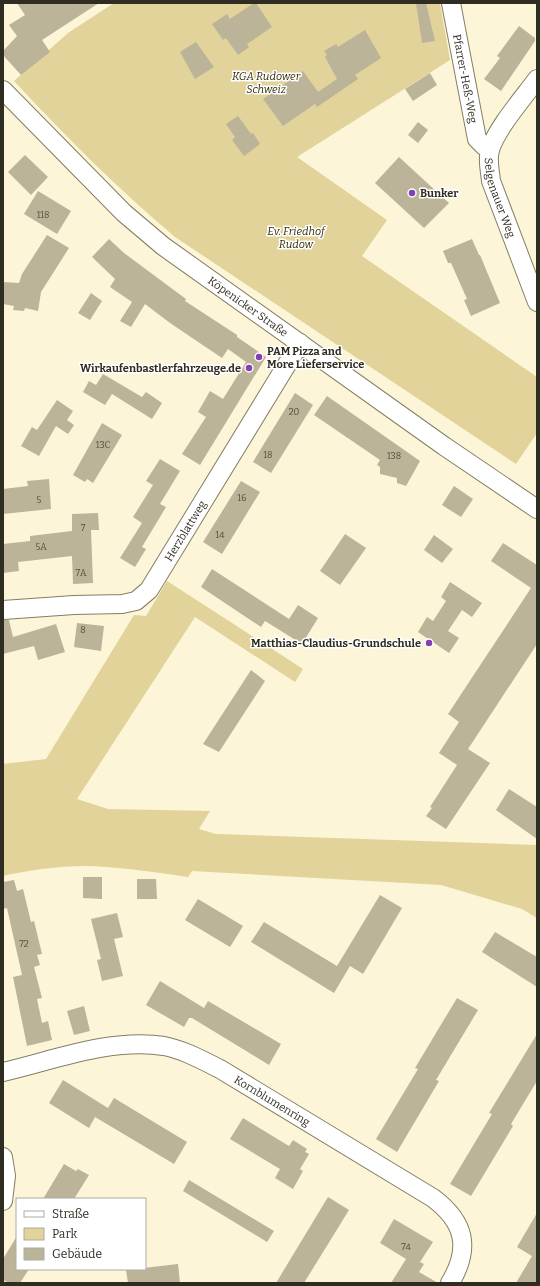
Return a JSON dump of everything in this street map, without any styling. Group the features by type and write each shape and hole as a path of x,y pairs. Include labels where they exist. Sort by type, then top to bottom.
{"street":[{"name":"Pfarrer-Heß-Weg","path":"451,3 477,139 484,146 490,149"},
{"name":"Selgenauer Weg","path":"537,79 500,130 490,149 488,162 491,181 537,302"},
{"name":"Köpenicker Straße","path":"3,90 124,213 163,246 444,446 537,509"},
{"name":"Herzblattweg","path":"3,610 53,606 122,604 136,601 143,596 149,590 300,343"},
{"name":"Kornblumenring","path":"3,1072 112,1046 138,1044 165,1047 192,1055 226,1073 433,1198 446,1208 456,1222 462,1238 463,1251 453,1282"},
{"path":"3,1157 6,1176 3,1201"}],"green space":[{"path":"114,3 440,3 450,60 297,157 387,220 362,256 537,377 537,433 516,464 175,237 92,162 14,81 68,33"},
{"path":"167,581 303,669 295,682 195,617 77,799 108,809 210,811 199,829 216,834 537,845 537,918 522,909 441,885 192,871 188,877 93,866 54,868 3,876 3,764 46,759 134,615 146,616"}],"building":[{"path":"17,3 99,3 42,40 50,52 21,75 3,55 3,51 17,36 9,25 25,15"},
{"path":"256,3 272,27 247,44 249,47 238,55 226,38 223,40 212,24 227,14 230,19"},
{"path":"416,3 426,3 435,41 422,43"},
{"path":"519,26 535,38 535,41 501,91 484,79 500,58 497,56"},
{"path":"365,30 381,58 355,75 358,79 317,107 315,104 283,126 263,99 303,71 318,92 337,79 325,57 327,55 324,51 336,44 338,47"},
{"path":"196,42 214,67 195,79 180,52"},
{"path":"430,73 437,85 413,101 405,89"},
{"path":"238,116 251,134 253,133 260,144 244,156 232,140 235,137 226,124"},
{"path":"418,122 428,130 418,143 408,135"},
{"path":"25,155 48,177 31,195 8,172"},
{"name":"Bunker","path":"399,157 449,203 424,228 375,183"},
{"path":"38,191 71,211 57,234 24,214"},
{"path":"47,235 69,248 41,292 38,311 25,308 24,311 13,310 14,306 3,304 3,282 19,283 22,274"},
{"path":"109,239 124,253 186,299 185,301 237,335 237,337 266,357 200,465 182,454 206,417 198,412 210,391 223,399 246,362 228,349 222,358 170,323 145,304 131,327 120,321 132,302 110,287 115,279 92,257"},
{"path":"472,239 500,303 471,316 464,300 467,299 451,263 448,263 443,251"},
{"path":"91,293 102,301 90,320 78,313"},
{"path":"103,374 142,397 146,392 162,403 152,419 112,394 105,405 83,392 89,381 96,385"},
{"path":"295,393 313,405 271,473 253,462"},
{"path":"327,396 420,461 406,486 397,483 397,478 380,474 380,467 377,465 380,460 314,415"},
{"path":"57,400 73,411 67,420 74,425 68,434 56,426 39,456 21,446 32,427 37,430"},
{"path":"102,423 122,435 93,483 87,479 85,482 73,475"},
{"path":"160,459 180,471 160,504 166,507 142,547 146,549 135,567 120,558 142,523 133,517 153,485 146,481"},
{"path":"49,479 51,509 3,514 3,489 28,486 27,481"},
{"path":"241,481 260,492 222,554 203,542"},
{"path":"454,486 473,499 461,517 442,505"},
{"path":"98,513 99,530 91,530 93,583 73,584 72,556 18,562 19,571 3,573 3,544 30,541 30,536 72,531 72,514"},
{"path":"345,534 366,548 340,585 320,571"},
{"path":"434,535 453,549 442,563 424,550"},
{"path":"503,543 537,565 537,644 468,749 490,763 446,829 426,816 432,808 430,807 457,765 439,753 459,722 448,714 531,588 491,561"},
{"path":"212,569 289,619 298,605 318,618 302,644 265,621 261,627 201,587"},
{"path":"450,582 482,603 472,617 462,610 448,631 459,638 449,653 418,632 427,617 433,621 446,601 441,597"},
{"path":"3,620 9,620 13,637 56,624 65,652 38,660 34,646 3,654"},
{"path":"77,623 104,626 101,651 74,647"},
{"path":"251,670 265,681 219,752 203,744"},
{"path":"509,789 537,807 537,839 496,810"},
{"path":"83,877 102,877 102,899 83,898"},
{"path":"137,879 156,879 157,899 137,899"},
{"path":"14,880 17,891 23,889 31,922 34,921 42,954 37,955 40,965 34,967 42,998 37,999 42,1023 48,1021 52,1040 27,1046 13,977 22,975 7,908 3,909 3,882"},
{"path":"380,895 402,908 363,974 350,966 334,993 251,942 264,922 337,966"},
{"path":"198,899 243,926 230,947 185,920"},
{"path":"117,913 123,937 114,939 123,976 102,981 97,960 101,959 91,919"},
{"path":"495,932 537,957 537,987 482,952"},
{"path":"160,981 204,1008 208,1001 281,1044 269,1065 192,1018 189,1018 184,1027 146,1005"},
{"path":"457,998 478,1010 436,1080 439,1081 397,1152 376,1139 418,1069 415,1068"},
{"path":"84,1006 90,1031 74,1035 67,1011"},
{"path":"537,1034 537,1081 511,1124 513,1126 471,1196 450,1184 492,1114 489,1113"},
{"path":"63,1080 108,1108 114,1098 187,1142 174,1164 95,1117 89,1128 49,1103"},
{"path":"243,1118 289,1146 293,1140 307,1149 305,1152 309,1154 300,1169 303,1171 293,1189 275,1178 280,1169 230,1139"},
{"path":"64,1164 76,1171 78,1169 89,1175 75,1198 44,1198"},
{"path":"189,1180 274,1231 267,1242 183,1191"},
{"path":"328,1197 349,1210 304,1283 276,1283"},
{"path":"537,1213 537,1283 516,1283 532,1256 517,1247"},
{"path":"394,1219 433,1242 420,1262 424,1264 419,1272 438,1283 391,1283 406,1259 380,1243"},
{"path":"16,1238 16,1270 28,1270 20,1283 9,1283 3,1280 3,1259"},
{"path":"178,1264 180,1283 128,1283 126,1270 146,1270 146,1268"}],"place":[{"name":"Bunker","path":"412,193"},
{"name":"PAM Pizza and More Lieferservice","path":"259,357"},
{"name":"Wirkaufenbastlerfahrzeuge.de","path":"249,368"},
{"name":"Matthias-Claudius-Grundschule","path":"429,643"}],"park label":[{"name":"KGA Rudower Schweiz","path":"266,82"},
{"name":"Ev. Friedhof Rudow","path":"296,237"}]}
